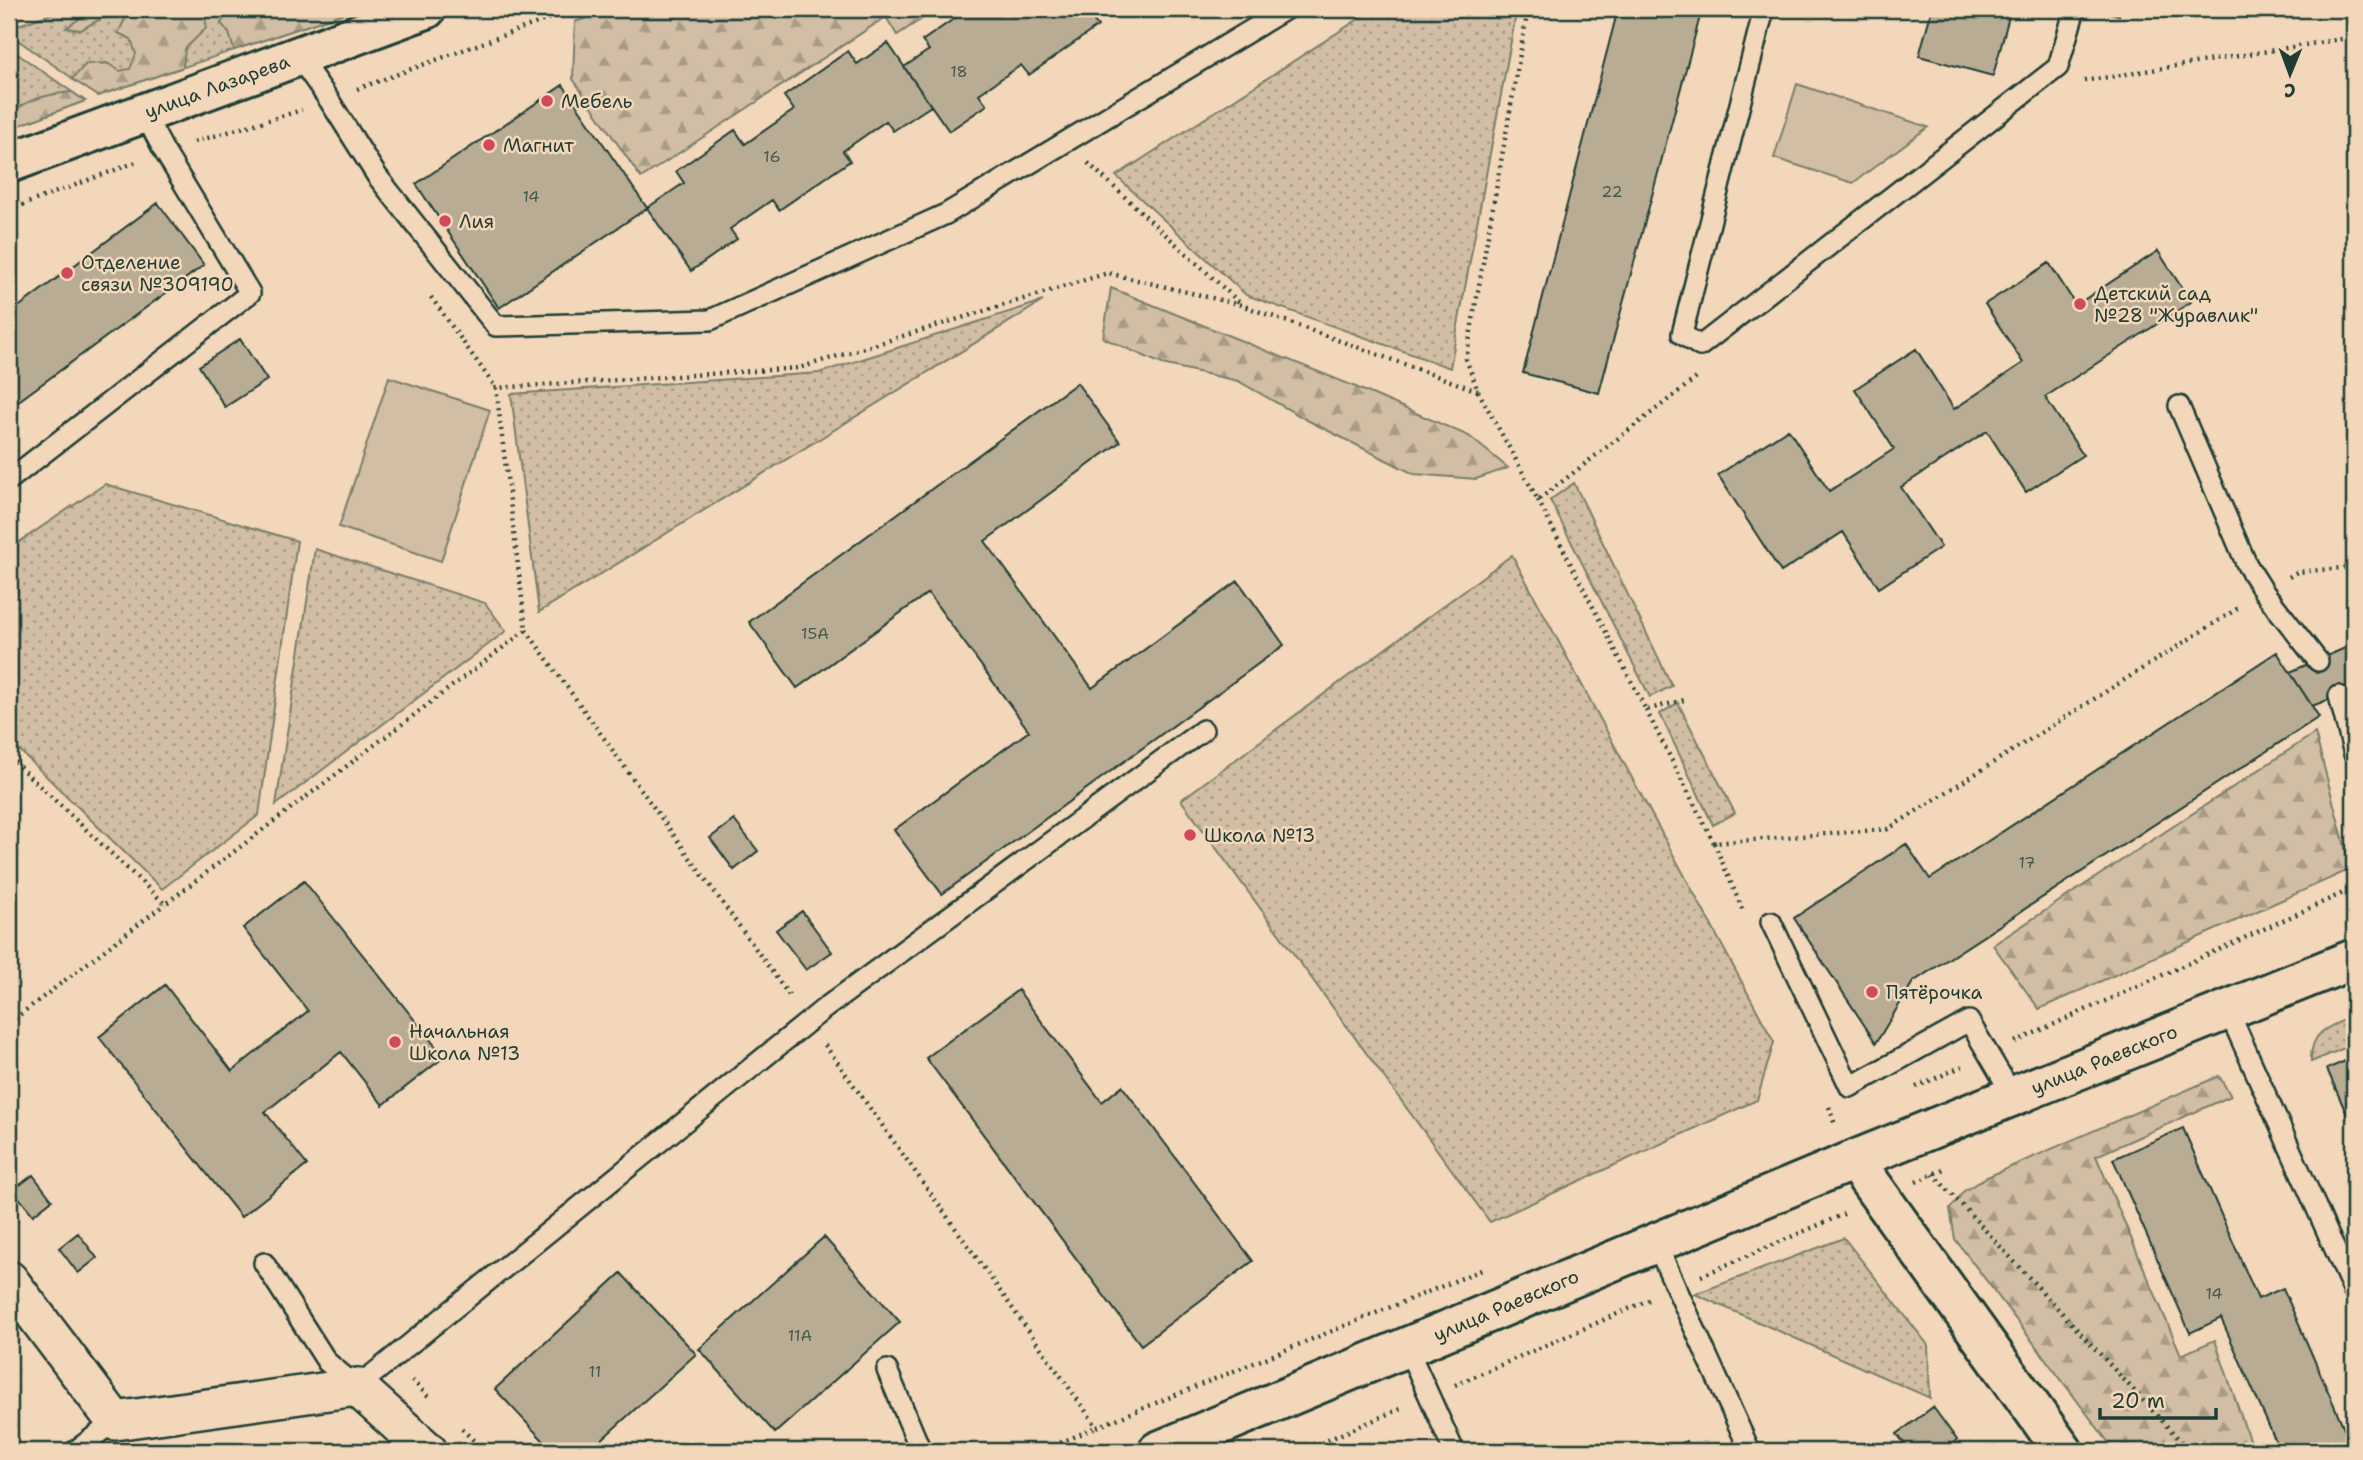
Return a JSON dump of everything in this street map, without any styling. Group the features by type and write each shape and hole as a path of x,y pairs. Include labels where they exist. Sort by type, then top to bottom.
{"main road":[{"name":"улица Лазарева","path":"9,163 426,9"},
{"name":"улица Раевского","path":"1159,1451 1854,1160 2354,959"},
{"path":"1854,1160 2063,1451"}],"street":[{"path":"9,1280 115,1421 357,1387 428,1451"}],"lane":[{"path":"298,56 377,176 496,327 710,320 946,214 1286,9"},
{"path":"1764,9 1682,334 1700,346 2058,67 2075,9"},
{"path":"9,480 250,293 164,151 145,113"},
{"path":"2179,406 2247,565 2264,592 2318,661"},
{"path":"2339,696 2354,754"},
{"path":"264,1263 327,1362 357,1387 808,1022 1203,730"},
{"path":"1772,922 1850,1087 1969,1021 2013,1096"},
{"path":"2228,1010 2354,1292"},
{"path":"1656,1243 1750,1451"},
{"path":"1407,1347 1454,1451"},
{"path":"887,1370 921,1451"},
{"path":"75,1451 115,1421"}],"path":[{"path":"9,13 21,9"},
{"path":"9,210 164,151 329,100 575,9"},
{"path":"1528,9 1466,359 1478,391 1538,500 1714,843 1747,920"},
{"path":"2083,81 2354,37"},
{"path":"1065,142 1241,305"},
{"path":"1097,1427 526,629 496,388 799,368 1108,273 1241,305 1478,391"},
{"path":"1538,500 1702,374"},
{"path":"1714,843 1888,829 2297,572 2354,567"},
{"path":"9,1023 526,629"},
{"path":"1646,710 1688,699"},
{"path":"9,757 165,904"},
{"path":"1912,1089 2354,888"},
{"path":"1823,1129 1836,1124 1825,1099"},
{"path":"1302,1451 1958,1164"},
{"path":"1933,1174 2190,1451"},
{"path":"1041,1451 1492,1265"},
{"path":"403,1371 430,1398"},
{"path":"457,1424 484,1451"}],"green space":[{"path":"66,9 356,9 98,96 9,34 9,28"},
{"path":"101,9 205,9 206,28 185,49 183,67 98,96 72,79 86,64 107,63 120,71 130,69 136,54 131,39 118,33 126,17 108,17 81,30 66,28 83,16"},
{"path":"232,9 356,9 234,50 229,33 221,23"},
{"path":"611,9 937,9 897,35 886,17 641,178 573,79 575,22"},
{"path":"1374,9 1517,9 1450,368 1246,295 1116,176"},
{"path":"9,48 85,101 9,129"},
{"path":"1797,84 1928,127 1853,183 1774,158"},
{"path":"72,92 85,101 9,129 9,111 12,112 40,97"},
{"path":"1111,288 1469,436 1508,468 1476,479 1414,474 1309,421 1238,381 1162,364 1103,338"},
{"path":"1043,301 539,612 511,394 819,373"},
{"path":"389,377 490,410 441,561 339,527"},
{"path":"1574,483 1672,686 1650,697 1550,500"},
{"path":"105,484 297,541 259,815 162,889 9,740 9,549"},
{"path":"315,549 485,603 506,631 276,805"},
{"path":"1512,555 1774,1042 1757,1100 1490,1222 1181,800"},
{"path":"1678,703 1735,813 1713,825 1660,714"},
{"path":"2315,733 2351,869 2039,1009 1993,945"},
{"path":"2354,1016 2354,1044 2311,1062 2318,1036 2329,1027"},
{"path":"2219,1076 2231,1096 2096,1156 2181,1355 2215,1340 2253,1451 2115,1451 1955,1239 1950,1209 1964,1191 1985,1178"},
{"path":"1844,1238 1928,1345 1930,1398 1695,1294"}],"building":[{"path":"968,9 1100,9 1090,16 1098,26 1029,75 1021,65 979,94 987,105 949,131 904,67 929,50 922,41"},
{"path":"1618,9 1702,9 1599,393 1523,373"},
{"path":"1932,9 2011,9 1993,76 1919,56"},
{"path":"2093,9 2121,9 2119,15"},
{"path":"888,43 931,106 893,131 886,121 843,151 850,161 779,210 772,200 730,229 737,239 691,271 647,208 684,183 676,171 735,130 745,144 794,110 784,96 848,51 857,64"},
{"path":"563,85 647,208 499,308 416,184"},
{"path":"158,203 204,265 9,408 9,314"},
{"path":"2158,251 2191,302 2045,397 2083,455 2026,492 1987,431 1901,487 1941,547 1879,588 1843,532 1781,572 1718,475 1788,429 1829,491 1894,449 1855,389 1916,349 1954,409 2023,363 1985,304 2049,263 2076,305"},
{"path":"240,339 267,380 225,407 199,366"},
{"path":"1077,383 1120,442 985,541 1092,688 1238,581 1284,645 942,894 894,830 1029,731 928,593 797,688 749,622"},
{"path":"2351,628 2354,628 2354,690 2312,706 2290,672 2352,645"},
{"path":"2277,652 2319,717 1913,982 1876,1043 1794,918 1906,844 1930,879"},
{"path":"734,820 758,851 734,870 710,838"},
{"path":"304,881 444,1057 383,1105 341,1052 265,1112 307,1165 241,1217 99,1037 165,985 232,1071 308,1011 243,928"},
{"path":"802,911 832,952 806,970 776,930"},
{"path":"1018,990 1102,1102 1122,1086 1253,1261 1141,1345 926,1058"},
{"path":"2354,1057 2354,1131 2327,1069"},
{"path":"2183,1128 2258,1299 2283,1288 2354,1451 2280,1451 2221,1318 2190,1333 2113,1159"},
{"path":"33,1175 52,1200 33,1215 13,1190"},
{"path":"78,1233 97,1258 78,1273 59,1248"},
{"path":"824,1237 900,1322 775,1433 699,1349"},
{"path":"621,1273 696,1354 589,1451 553,1451 495,1389"},
{"path":"1933,1407 1957,1440 1942,1451 1910,1451 1897,1434"},
{"path":"1686,1441 1690,1451 1662,1451"}],"place":[{"name":"Мебель","path":"547,101"},
{"name":"Магнит","path":"489,145"},
{"name":"Лия","path":"445,221"},
{"name":"Отделение связи №309190","path":"67,273"},
{"name":"Детский сад №28 \"Журавлик\"","path":"2080,304"},
{"name":"Школа №13","path":"1190,835"},
{"name":"Пятёрочка","path":"1872,992"},
{"name":"Начальная Школа №13","path":"395,1042"}]}
